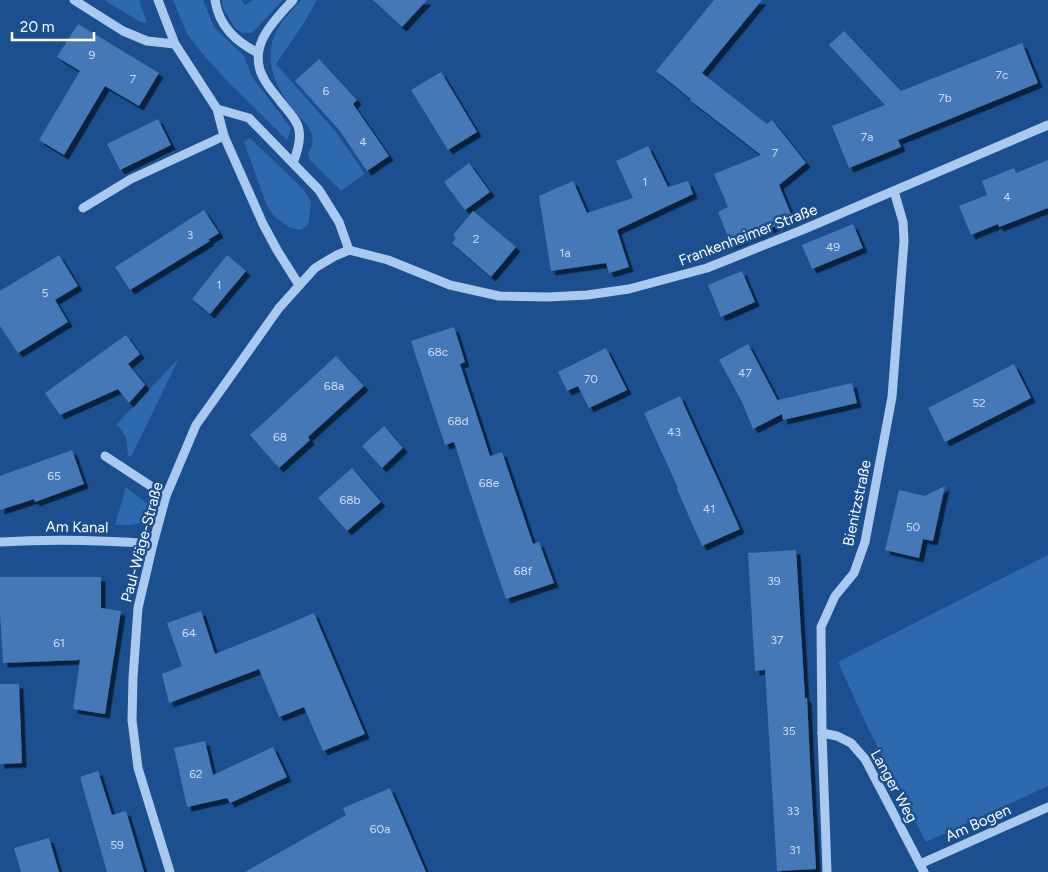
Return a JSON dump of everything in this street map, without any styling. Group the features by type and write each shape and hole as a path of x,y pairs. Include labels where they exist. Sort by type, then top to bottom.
{"street":[{"path":"74,0 123,31 148,41 175,44"},
{"path":"158,0 175,44 217,109 224,136 263,224 299,286"},
{"path":"215,0 216,9 222,23 240,42 258,53"},
{"path":"293,0 269,26 258,53 264,79 299,129 299,145 293,163"},
{"path":"217,109 249,118 319,190 338,222 349,250"},
{"name":"Frankenheimer Straße","path":"349,250 388,260 450,285 498,296 548,297 586,295 629,289 707,268 802,230 1048,125"},
{"path":"83,208 131,180 224,136"},
{"name":"Bienitzstraße","path":"827,872 822,733 821,627 835,596 854,573 866,542 892,397 904,241 903,222 894,191"},
{"name":"Paul-Wäge-Straße","path":"170,872 138,768 132,720 138,608 166,496 196,425 279,308 315,268 349,250"},
{"path":"105,456 166,496"},
{"name":"Am Kanal","path":"0,542 38,540 153,544"},
{"name":"Langer Weg","path":"822,733 837,736 851,743 865,759 922,868"},
{"name":"Am Bogen","path":"922,868 1048,806"}],"shaded area":[{"path":"104,0 139,0 147,22 142,23"},
{"path":"173,0 203,0 214,27 244,56 252,77 291,128 287,140 227,81 202,53 187,34"},
{"path":"222,0 241,0 245,5 253,0 283,0 252,33 242,33 235,28 223,8"},
{"path":"301,0 317,0 276,64 335,131 365,174 341,191 310,160 308,154 313,138 311,132 283,95 271,64 272,41 277,30"},
{"path":"250,138 304,190 311,202 308,224 301,230 290,228 276,218 267,206 244,142"},
{"path":"179,358 131,457 128,456 126,437 117,424"},
{"path":"126,487 149,505 140,523 115,525"},
{"path":"1048,555 1048,786 926,842 867,726 838,662"}],"building":[{"path":"373,0 427,0 402,27"},
{"path":"714,0 762,0 702,73 767,124 772,120 806,163 779,185 793,219 731,244 718,212 728,207 714,174 761,155 656,71"},
{"path":"78,24 159,73 139,106 105,86 64,155 39,140 80,71 57,57"},
{"path":"844,31 901,91 1022,43 1038,83 898,140 901,147 849,168 832,126 885,105 829,45"},
{"path":"319,59 357,100 353,104 389,156 367,171 340,131 295,81"},
{"path":"441,72 477,132 448,150 411,90"},
{"path":"158,119 171,145 120,170 107,144"},
{"path":"648,146 668,187 688,181 693,194 617,230 629,267 609,273 606,263 551,271 539,196 573,181 587,213 633,198 616,161"},
{"path":"1048,160 1048,208 999,227 998,224 971,235 959,206 987,195 982,181 1014,168 1016,173"},
{"path":"469,163 490,192 465,210 444,182"},
{"path":"204,210 219,233 208,240 210,241 130,290 115,267"},
{"path":"473,211 516,247 491,277 452,243 456,238 453,235"},
{"path":"853,224 863,248 812,269 802,245"},
{"path":"59,255 78,286 55,300 68,322 18,353 0,326 0,291"},
{"path":"227,255 246,271 210,314 192,299"},
{"path":"742,271 755,302 721,317 708,285"},
{"path":"454,327 465,362 460,364 490,456 502,452 533,544 539,542 554,583 506,599 454,442 445,445 411,341"},
{"path":"126,335 140,354 128,364 145,385 129,403 118,389 60,415 45,393"},
{"path":"748,344 779,403 778,400 852,383 857,403 783,420 782,414 753,429 742,402 719,360"},
{"path":"606,348 627,390 589,408 578,386 567,391 558,372"},
{"path":"336,356 364,386 308,437 310,440 279,468 250,435"},
{"path":"1014,364 1031,398 945,442 928,408"},
{"path":"680,396 740,529 702,546 644,413"},
{"path":"384,426 403,448 382,468 362,446"},
{"path":"72,450 84,484 35,502 34,499 0,510 0,476"},
{"path":"352,468 381,502 347,531 318,498"},
{"path":"945,486 933,541 923,539 919,558 885,550 899,490 925,496"},
{"path":"796,550 805,698 807,698 816,869 777,871 765,670 755,671 748,553"},
{"path":"0,577 101,577 101,608 121,611 105,714 73,709 80,660 3,663"},
{"path":"201,611 215,654 314,613 365,734 323,751 304,707 279,717 259,669 169,703 162,674 182,666 167,623"},
{"path":"0,684 19,684 22,763 0,764"},
{"path":"205,741 213,775 273,747 287,777 230,803 227,798 187,807 174,748"},
{"path":"98,771 112,815 126,811 144,872 107,872 80,777"},
{"path":"390,788 426,872 245,872 346,815 343,808"},
{"path":"49,838 59,872 21,872 14,848"}]}
